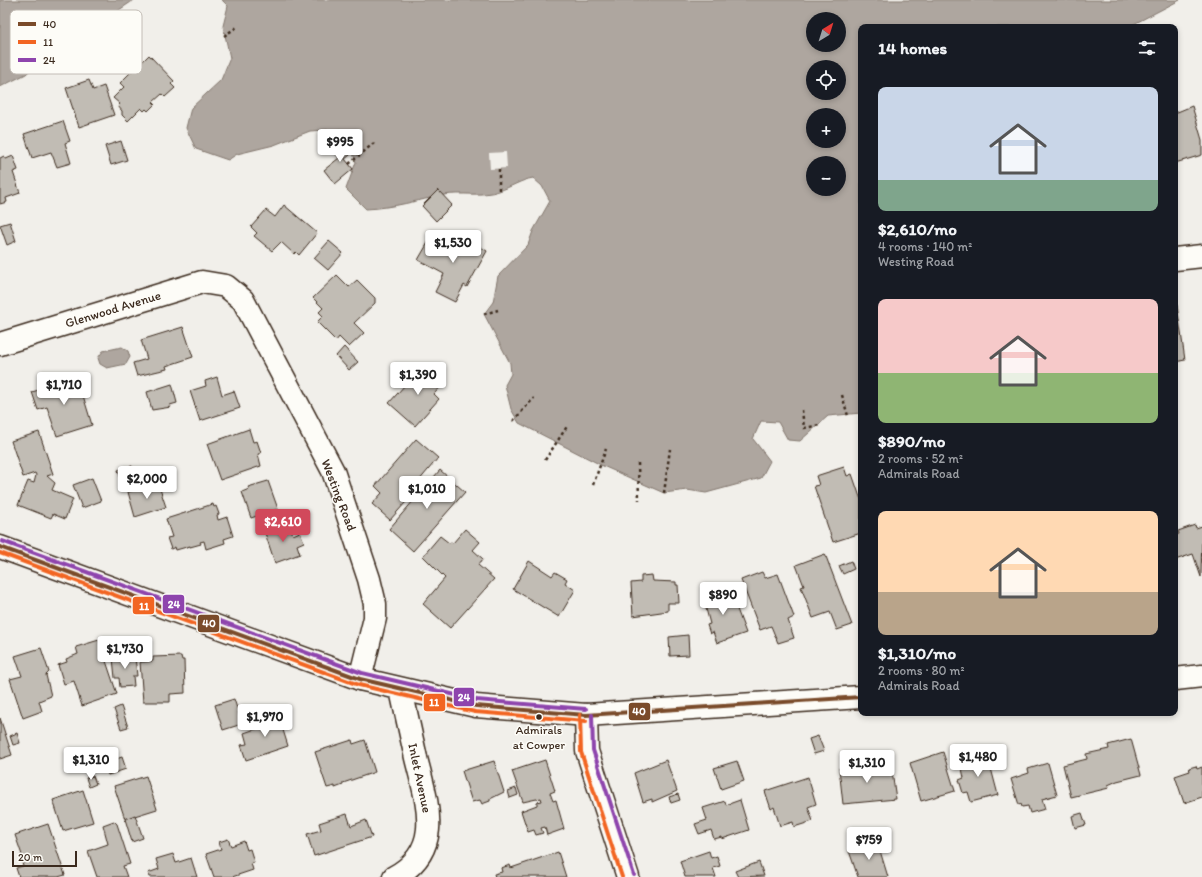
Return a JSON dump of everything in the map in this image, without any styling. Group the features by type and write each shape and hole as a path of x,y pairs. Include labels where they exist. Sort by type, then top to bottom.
{"street":[{"path":"1178,259 1202,256"},
{"name":"Glenwood Avenue","path":"0,344 202,282 226,286"},
{"name":"Westing Road","path":"226,286 243,300 333,471 369,579 375,604 375,618 360,679"},
{"path":"0,547 360,679 401,690 476,706 586,716 858,697"},
{"path":"1178,679 1202,676"},
{"name":"Inlet Avenue","path":"394,877 406,870 419,855 428,834 429,812 401,690"},
{"path":"586,716 587,751 628,877"}],"path":[{"path":"224,36 237,27"},
{"path":"349,164 374,143"},
{"path":"499,169 499,192"},
{"path":"484,314 498,310"},
{"path":"842,395 848,416"},
{"path":"513,421 534,398"},
{"path":"802,410 804,428 820,425"},
{"path":"545,460 568,425"},
{"path":"593,485 606,449"},
{"path":"664,493 670,449"},
{"path":"638,464 639,500"}],"shaded area":[{"path":"0,0 134,0 119,10 10,10 10,74 26,74 0,87"},
{"path":"222,0 1180,0 1134,24 858,24 858,413 828,416 800,441 788,440 778,422 761,421 753,439 770,461 761,478 706,493 687,490 664,493 603,466 519,423 511,409 505,385 511,374 510,363 484,314 493,302 498,276 528,245 533,231 550,201 542,186 533,178 524,180 492,193 444,195 396,205 366,209 346,189 356,162 349,142 341,129 310,131 274,145 237,154 228,160 196,149 186,128 191,108 221,80 230,58 223,26 228,6"},
{"path":"122,347 128,351 130,357 126,364 107,368 100,364 98,358 103,351"}],"pier":[{"path":"506,152 507,168 490,169 489,153"}],"building":[{"path":"149,55 174,81 171,84 175,88 165,97 162,94 153,102 155,104 148,111 146,109 144,111 141,108 128,121 122,115 122,111 118,106 120,104 113,98 124,87 120,83 129,74 142,74 142,62"},
{"path":"89,80 93,90 104,86 114,115 79,127 66,88"},
{"path":"1192,106 1202,140 1202,155 1178,162 1178,112"},
{"path":"63,121 70,141 65,143 71,163 57,167 51,152 32,158 24,134"},
{"path":"345,138 350,155 345,159 353,169 335,184 324,170 339,158 334,151 338,148 335,145"},
{"path":"121,141 127,160 111,165 105,146"},
{"path":"4,156 6,159 13,156 18,170 13,172 20,193 6,198 7,202 0,204 0,158"},
{"path":"438,190 452,205 436,221 422,206"},
{"path":"284,205 317,233 299,255 296,252 294,254 281,242 272,251 254,236 257,233 251,227 266,210 275,217"},
{"path":"10,222 16,241 7,245 0,225"},
{"path":"442,232 462,246 466,238 487,251 467,287 464,285 455,302 435,292 444,274 418,260 429,241 435,244"},
{"path":"329,241 343,253 328,270 314,258"},
{"path":"337,275 349,287 357,280 375,298 375,303 354,323 364,333 349,347 339,337 336,341 317,322 323,316 319,312 323,308 313,298"},
{"path":"1178,312 1185,360 1178,361"},
{"path":"183,327 193,357 166,366 167,369 137,376 133,363 147,359 141,340"},
{"path":"344,347 358,362 349,370 336,356"},
{"path":"428,365 446,381 434,394 439,399 415,426 389,403 413,376 416,379"},
{"path":"217,377 222,395 234,391 240,408 200,421 190,391 206,386 205,381"},
{"path":"78,379 92,425 57,436 47,407 38,410 32,392 42,389 41,387 60,381 61,384"},
{"path":"172,384 177,403 170,405 171,407 152,410 147,392"},
{"path":"249,429 253,442 257,441 261,453 258,454 261,466 220,480 207,444"},
{"path":"39,432 53,474 47,476 55,483 52,490 73,499 65,519 53,514 51,518 18,505 28,481 34,483 36,475 35,473 23,477 11,441"},
{"path":"416,439 438,458 418,482 421,485 390,520 372,504 382,493 375,486"},
{"path":"132,466 137,481 123,486 118,470"},
{"path":"844,467 847,476 852,474 858,491 858,534 833,542 814,486 819,485 816,476"},
{"path":"440,470 465,492 413,551 389,529"},
{"path":"92,478 101,501 82,508 73,485"},
{"path":"268,481 278,509 251,518 242,492 249,489 248,487"},
{"path":"158,483 166,507 135,517 128,492"},
{"path":"213,504 214,507 216,506 219,514 217,515 218,520 227,517 233,536 224,539 225,543 206,549 204,541 200,542 201,544 190,547 176,550 175,547 171,549 167,538 172,537 166,519"},
{"path":"273,524 275,531 290,526 293,535 300,532 304,542 297,545 300,554 275,563 263,527"},
{"path":"1195,525 1196,528 1202,526 1201,577 1193,554 1178,559 1178,531"},
{"path":"465,529 480,542 473,550 483,559 478,565 494,579 450,628 423,604 445,578 423,556 440,536 449,543 453,543"},
{"path":"825,554 852,625 837,630 830,612 813,618 801,587 804,586 796,565"},
{"path":"529,561 552,576 555,572 567,579 565,583 575,590 559,617 513,589"},
{"path":"851,561 854,569 843,574 839,566"},
{"path":"762,572 765,578 778,574 794,617 788,620 794,638 778,643 771,626 760,630 741,580"},
{"path":"652,575 653,581 676,582 676,585 678,585 679,603 668,603 668,611 633,616 631,583 641,582 641,576"},
{"path":"729,588 746,633 717,643 713,632 710,634 707,625 710,624 703,597"},
{"path":"688,635 689,655 670,656 669,637"},
{"path":"99,640 117,694 82,706 74,681 64,684 58,665 67,662 66,659 78,654 76,647"},
{"path":"41,648 49,672 46,675 51,696 39,701 42,711 23,718 10,679 22,676 15,656"},
{"path":"135,656 137,676 133,676 134,686 120,687 119,678 115,678 113,658"},
{"path":"181,656 182,660 184,660 185,693 170,694 170,702 143,702 140,662 153,661 153,657"},
{"path":"234,699 242,724 223,730 215,705"},
{"path":"121,706 128,727 121,729 114,709"},
{"path":"278,714 288,746 246,760 241,745 247,744 244,733 261,727 259,722 264,720 264,718"},
{"path":"0,718 12,755 0,759"},
{"path":"17,733 20,743 13,745 10,736"},
{"path":"818,736 824,751 814,754 809,739"},
{"path":"1131,739 1141,775 1117,781 1108,785 1109,788 1071,797 1063,765 1087,759 1086,754 1109,749 1108,745"},
{"path":"352,740 353,744 365,740 375,772 343,783 343,785 335,788 335,786 327,788 315,752"},
{"path":"943,752 955,791 921,801 910,763"},
{"path":"987,753 998,795 971,802 968,792 963,793 959,780 964,778 960,759"},
{"path":"122,757 126,769 108,775 104,763"},
{"path":"545,760 555,791 550,793 553,801 556,800 564,829 547,835 545,827 541,828 543,833 536,835 534,830 528,832 521,811 537,805 537,802 542,801 541,798 523,802 512,771"},
{"path":"666,760 677,791 652,802 652,799 643,802 634,773"},
{"path":"494,761 504,792 482,804 480,800 472,802 462,771"},
{"path":"737,761 744,781 721,789 714,768"},
{"path":"1048,763 1057,795 1042,799 1045,809 1030,813 1028,806 1022,807 1021,804 1019,805 1011,779 1029,773 1028,769"},
{"path":"891,765 896,799 843,804 839,768"},
{"path":"1196,766 1197,769 1202,767 1202,797 1184,803 1175,776 1190,771 1189,768"},
{"path":"93,776 96,784 89,787 86,778"},
{"path":"146,776 157,809 125,819 114,786"},
{"path":"808,777 816,804 808,807 813,821 794,827 793,822 780,826 774,807 771,809 765,791"},
{"path":"516,788 518,795 510,798 508,791"},
{"path":"83,790 93,822 63,831 53,800"},
{"path":"678,794 680,800 671,803 669,797"},
{"path":"740,800 749,830 722,839 722,837 714,839 711,830 699,834 695,824 707,820 703,808 725,801 726,805"},
{"path":"1082,813 1086,825 1075,828 1072,816"},
{"path":"347,814 351,826 366,820 372,837 314,856 307,834 321,830 319,823"},
{"path":"135,815 143,838 132,842 125,819"},
{"path":"114,821 117,824 130,864 123,866 127,877 97,877 88,851 108,844 103,825"},
{"path":"48,824 65,875 58,877 19,877 16,868 23,866 20,856 22,855 15,835"},
{"path":"228,839 231,846 244,841 247,850 250,849 254,862 251,863 253,870 232,877 214,877 206,854 221,849 219,842"},
{"path":"877,841 888,877 858,877 849,851"},
{"path":"709,851 711,858 717,856 720,866 713,868 716,877 685,877 680,861"},
{"path":"558,852 566,877 495,877 494,874 502,872 501,868 510,865 511,868"},
{"path":"173,854 176,863 191,858 197,877 150,877 148,873 159,869 156,859"},
{"path":"759,862 764,876 738,877 735,871"}],"transit line":[{"name":"24","path":"2,541 362,673 477,700 586,709"},
{"name":"40","path":"0,547 360,679 476,706 586,715 858,697"},
{"name":"11","path":"0,553 359,685 475,712 586,721"},
{"name":"11","path":"580,715 581,752 622,877"},
{"name":"24","path":"592,715 593,750 634,875"}],"place":[{"name":"Admirals at Cowper","path":"539,717"}]}
